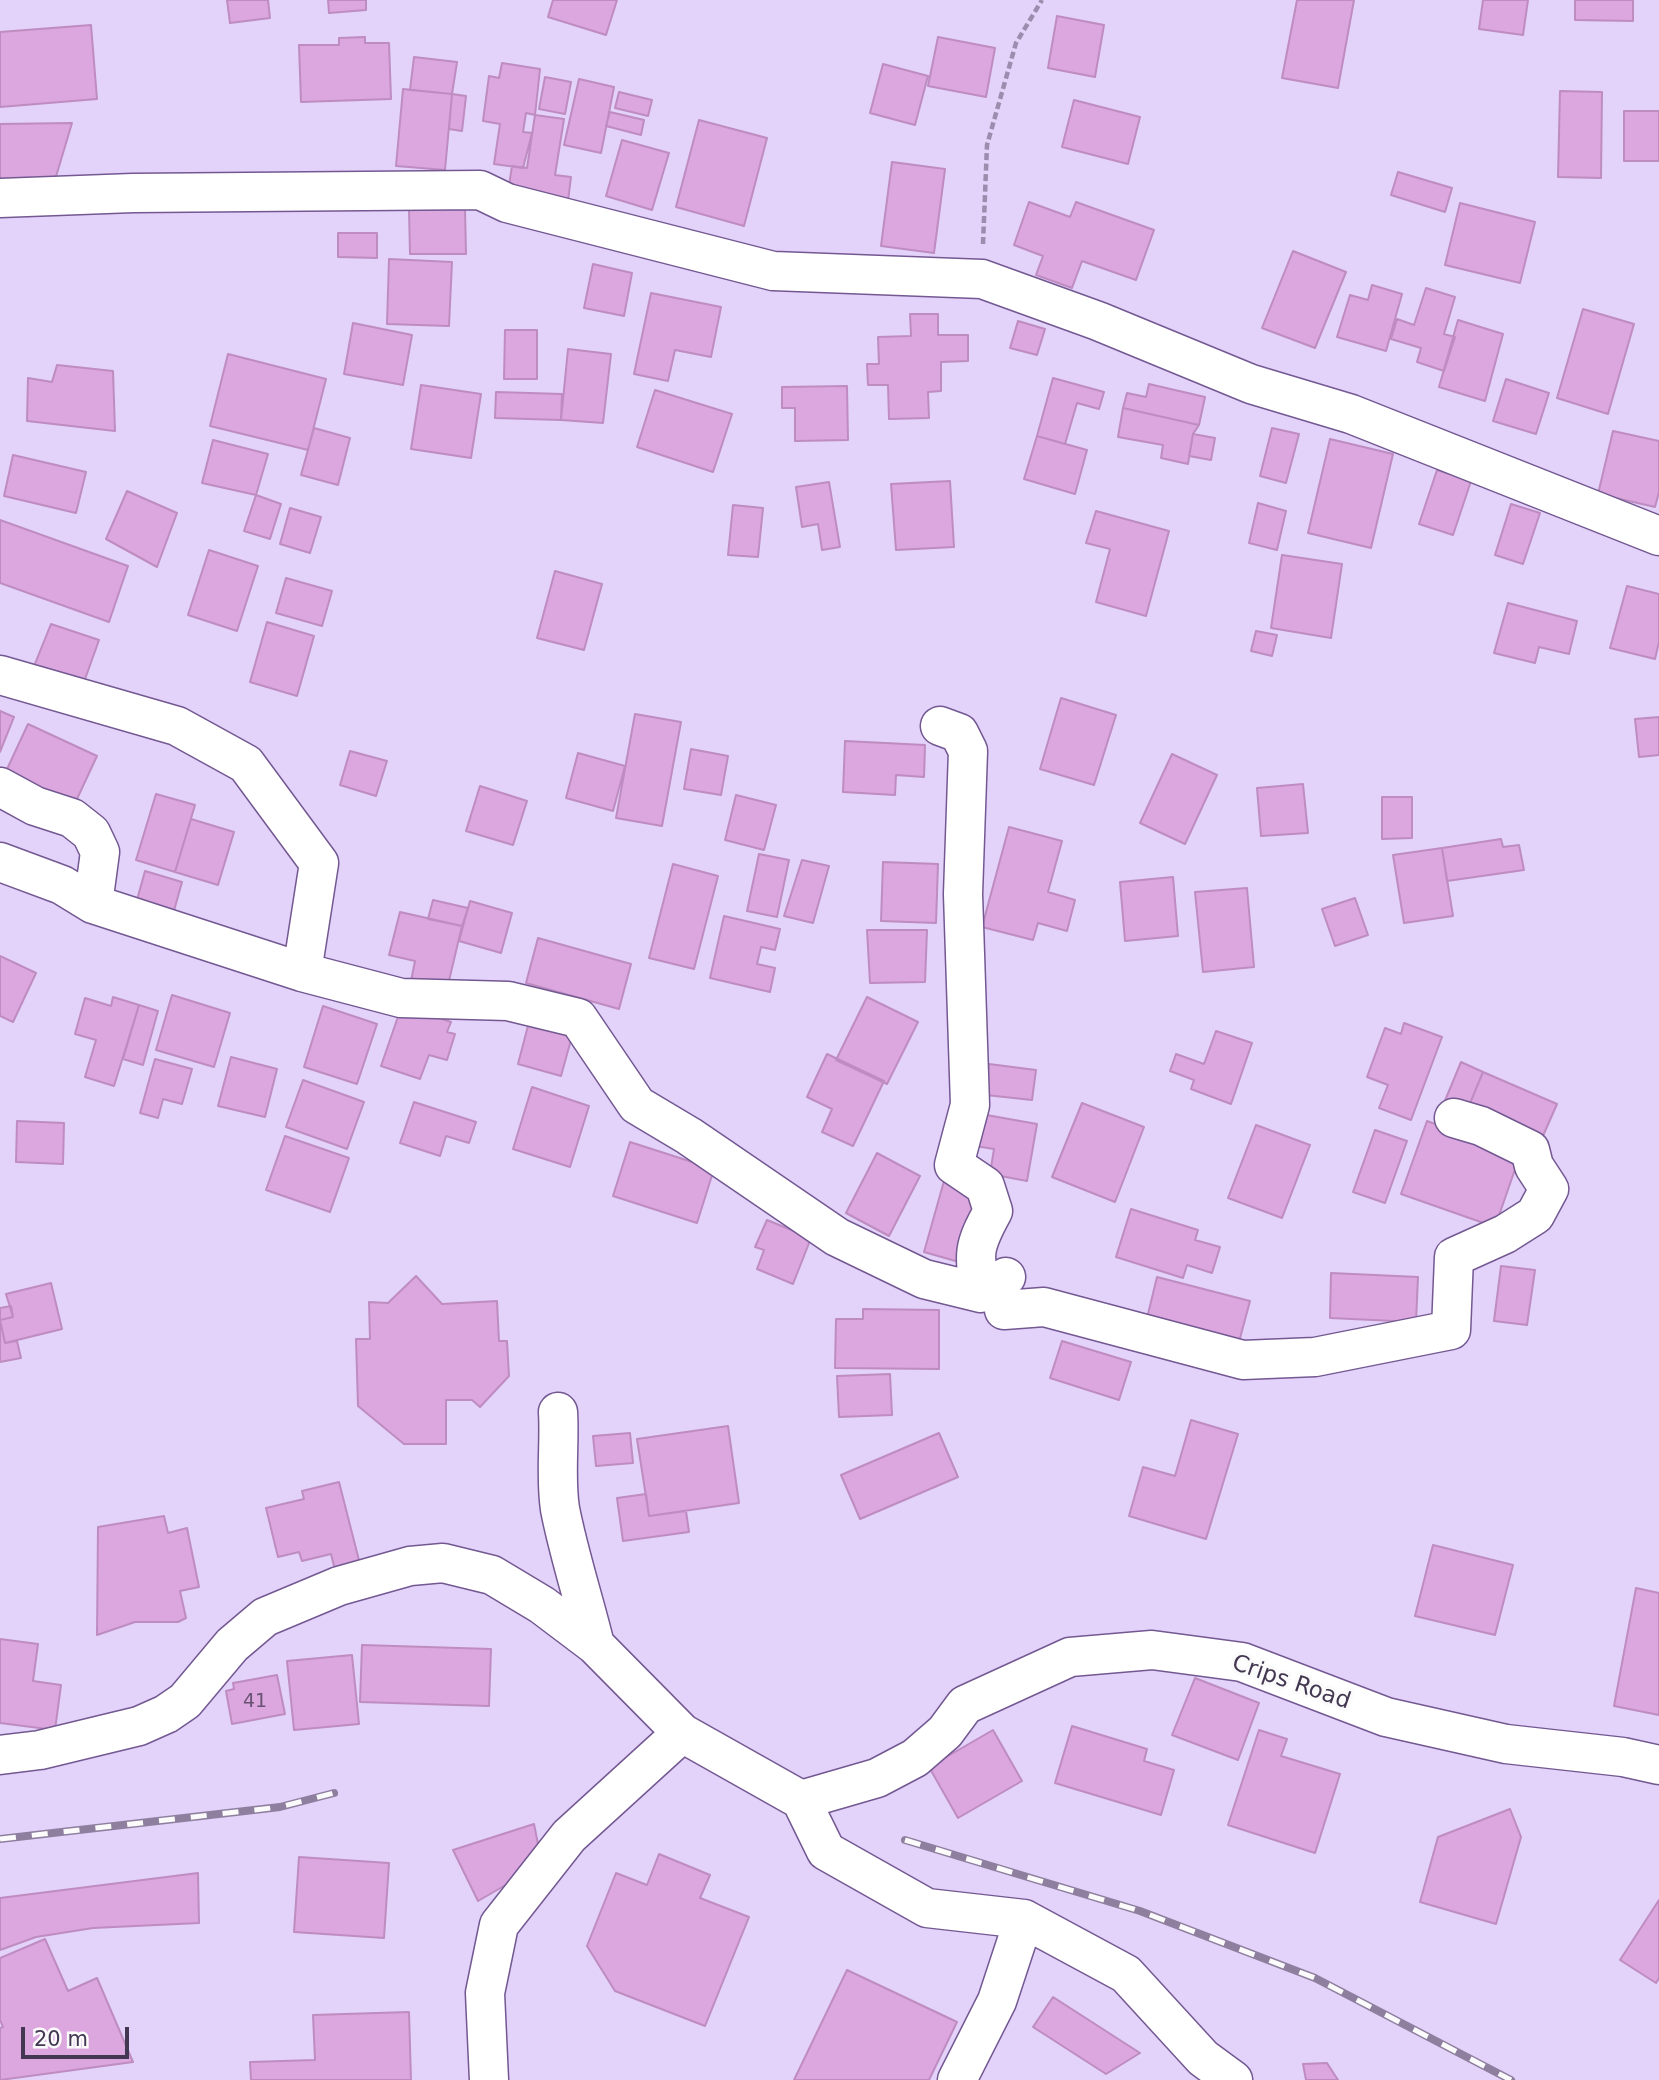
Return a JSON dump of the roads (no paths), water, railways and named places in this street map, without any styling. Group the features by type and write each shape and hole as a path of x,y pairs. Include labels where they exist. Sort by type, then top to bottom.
{"street":[{"path":"0,198 133,193 480,190 507,203 774,271 982,279 1098,321 1251,384 1351,414 1659,536"},
{"path":"0,675 177,726 246,764 319,863 302,972"},
{"path":"940,726 959,733 968,751 967,849 963,894 970,1105 954,1165 985,1186 993,1211 977,1244 974,1259 997,1293"},
{"path":"0,787 35,806 72,818 91,833 100,852 93,904"},
{"path":"0,862 62,885 93,904 302,972 401,998 508,1001 578,1018 637,1105 837,1237 924,1279 997,1293 1243,1360 1315,1357 1451,1330 1454,1257 1505,1234 1535,1214 1549,1189 1534,1166 1530,1150 1481,1126 1454,1118"},
{"path":"558,1412 560,1450 557,1477 561,1510 595,1646"},
{"path":"0,1755 40,1750 128,1729 166,1714 197,1690 232,1645 265,1617 296,1602 339,1586 410,1566 443,1563 469,1567 492,1575 542,1605 595,1646 682,1733 801,1800 826,1851 926,1908 1024,1919 1126,1974 1203,2058 1233,2080"},
{"name":"Crips Road","path":"801,1800 877,1778 915,1758 945,1732 965,1705 1070,1657 1152,1650 1242,1662 1386,1717 1506,1744 1623,1757 1659,1765"},
{"path":"488,2080 485,1993 489,1958 499,1925 569,1836 682,1733"},
{"path":"957,2080 997,2001 1024,1919"}],"railway":[{"path":"0,1839 280,1807 334,1793"},
{"path":"905,1840 1140,1911 1315,1978 1511,2080"}]}
